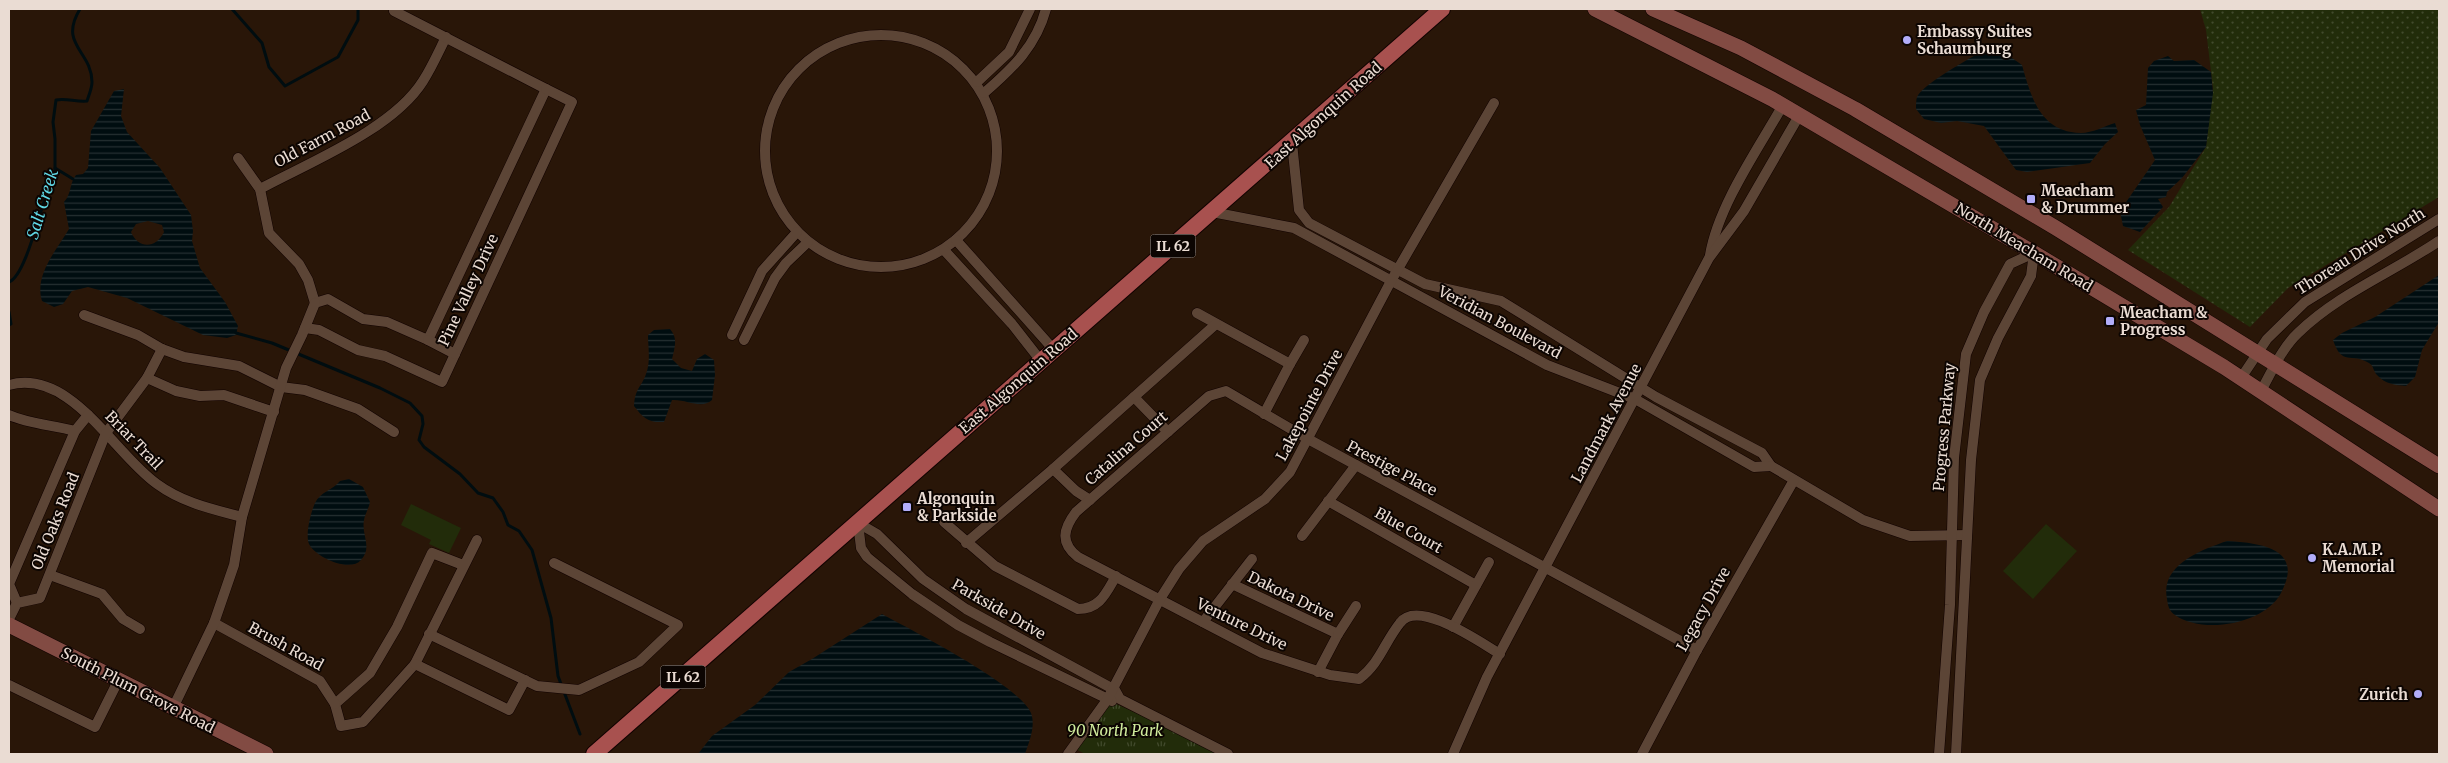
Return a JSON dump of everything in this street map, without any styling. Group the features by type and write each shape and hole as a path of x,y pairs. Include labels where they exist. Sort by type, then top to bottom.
{"main road":[{"name":"East Algonquin Road","path":"594,754 1292,143 1442,9"},
{"name":"North Meacham Road","path":"1595,9 1800,114 2241,378 2439,509"},
{"path":"1653,9 1741,48 1847,104 2056,228 2439,466"},
{"name":"South Plum Grove Road","path":"9,625 266,754"}],"street":[{"path":"977,82 1009,52 1030,9"},
{"path":"984,93 1011,70 1026,53 1041,26 1046,9"},
{"name":"Pine Valley Drive","path":"304,331 319,330 358,350 385,356 442,382 572,102 394,11"},
{"path":"881,34 912,39 956,64 977,82 984,93 996,130 997,150 995,168 982,206 970,225 944,250 906,264 884,268 844,262 808,242 797,232 778,205 769,183 764,160 770,117 788,80 800,66 835,45 881,34"},
{"name":"Old Farm Road","path":"260,189 380,125 401,107 423,82 446,37"},
{"name":"Pine Valley Drive","path":"315,302 328,299 363,319 387,322 428,340 546,89"},
{"name":"Lakepointe Drive","path":"1107,700 1160,599 1179,569 1203,541 1271,493 1290,472 1391,281 1494,103"},
{"path":"1709,258 1713,238 1728,204 1783,105"},
{"name":"Landmark Avenue","path":"1453,754 1500,654 1548,567 1709,258 1744,211 1800,114"},
{"name":"Veridian Boulevard","path":"1292,143 1299,210 1309,223 1426,284 1501,301 1656,397 1762,453 1771,466 1863,520 1910,536 1967,534"},
{"path":"173,708 214,623 234,565 242,516 286,368 304,331 315,302 308,280 299,264 269,233 260,189 238,158"},
{"name":"Veridian Boulevard","path":"1212,212 1294,228 1547,365 1635,399 1754,467 1771,466"},
{"name":"Thoreau Drive North","path":"2241,378 2267,339 2305,302 2439,219"},
{"path":"732,335 762,271 797,232"},
{"path":"956,240 1054,350"},
{"path":"2261,391 2276,364 2297,334 2318,315 2439,241"},
{"path":"744,340 775,278 786,263 808,242"},
{"path":"944,250 1012,324 1041,361"},
{"name":"Progress Parkway","path":"1956,754 1971,460 1980,380 1998,338 2027,284 2034,253"},
{"name":"Progress Parkway","path":"1939,754 1950,605 1954,458 1966,354 1984,312 2010,264 2034,253"},
{"path":"1197,313 1290,364"},
{"path":"84,315 138,335 162,349 184,358 239,366 281,387 305,390 358,409 394,432"},
{"path":"966,543 1053,469 1216,324"},
{"path":"428,340 455,354"},
{"path":"1264,414 1304,340"},
{"name":"Old Oaks Road","path":"88,415 75,431 9,584 17,603 40,598 106,432 148,378 162,349"},
{"path":"148,378 176,391 200,396 224,395 274,412"},
{"name":"Briar Trail","path":"9,386 39,384 54,390 88,415 156,484 188,502 242,516"},
{"name":"Prestige Place","path":"1226,390 1308,439 1548,567 1698,650"},
{"name":"Catalina Court","path":"1066,544 1065,534 1070,521 1090,500 1209,396 1226,390"},
{"path":"1134,397 1168,432"},
{"path":"9,415 19,419 50,424 75,431"},
{"path":"1302,536 1356,465"},
{"path":"1053,469 1076,491 1090,500"},
{"name":"Legacy Drive","path":"1642,754 1794,480"},
{"name":"Blue Court","path":"1328,501 1476,585"},
{"path":"944,522 994,566 1078,609 1089,609 1100,603 1116,576"},
{"name":"Parkside Drive","path":"858,523 877,534 924,578 952,600 1113,688 1120,699"},
{"name":"Parkside Drive","path":"858,523 861,548 867,557 912,594 966,629 1107,700"},
{"path":"477,540 415,664 509,710 525,680"},
{"name":"Venture Drive","path":"1066,544 1069,550 1078,557 1262,653 1318,672 1359,679 1372,669 1401,621 1416,615 1438,619 1500,654"},
{"path":"335,704 370,673 397,627 432,553 463,565"},
{"name":"Dakota Drive","path":"1203,622 1252,559"},
{"path":"1453,627 1489,562"},
{"path":"429,634 545,688 579,690 639,662 678,625 554,563"},
{"path":"50,575 102,594 123,618 140,629"},
{"name":"Dakota Drive","path":"1232,584 1338,634"},
{"path":"9,619 17,603"},
{"name":"Dakota Drive","path":"1318,672 1338,634 1356,606"},
{"name":"Brush Road","path":"214,623 320,681 335,704 341,726 363,722 415,664"},
{"path":"9,685 95,727 119,679"},
{"path":"1068,754 1107,700 1110,702 1120,699 1228,754"}],"green space":[{"path":"2200,9 2439,9 2439,197 2288,288 2250,327 2128,250 2169,207 2206,147 2213,88 2206,30"},
{"path":"411,504 461,528 449,553 429,544 431,540 401,525"},
{"path":"2046,524 2077,551 2033,599 2003,571"},
{"name":"90 North Park","path":"1107,700 1228,754 1085,754 1072,747"}],"shaded area":[{"path":"1983,51 2002,51 2022,65 2029,89 2040,111 2056,126 2067,131 2085,133 2115,123 2118,132 2105,144 2090,163 2027,172 2016,170 1984,126 1957,121 1941,123 1924,119 1916,109 1917,97 1921,92 1947,72"},
{"path":"2168,56 2174,61 2194,60 2211,72 2213,93 2206,147 2182,178 2167,192 2166,197 2158,199 2163,207 2140,232 2123,226 2120,211 2155,160 2140,125 2136,110 2146,105 2148,68 2154,61"},
{"path":"124,89 121,116 127,132 160,168 191,215 192,241 200,268 225,302 238,326 236,335 227,338 203,335 127,298 88,287 72,291 63,304 54,307 42,301 40,291 44,273 69,229 64,202 76,175 83,174 88,168 91,131 114,91","holes":["148,221 162,225 164,232 161,238 152,244 147,245 138,242 131,232 136,224"]},
{"path":"2439,275 2439,322 2422,350 2415,377 2406,386 2387,382 2377,375 2369,363 2363,360 2348,358 2336,348 2333,340 2342,333 2375,317"},
{"path":"670,329 675,339 672,359 681,368 692,371 697,359 705,354 714,360 715,375 712,400 708,403 698,404 672,400 664,422 654,422 640,414 634,406 635,400 648,369 648,335 654,330"},
{"path":"349,479 363,487 370,502 364,525 366,550 361,560 356,564 349,565 333,562 318,554 309,544 308,529 313,507 317,499 340,481"},
{"path":"2227,541 2265,546 2283,557 2287,566 2287,578 2281,593 2273,604 2262,612 2248,619 2232,623 2217,625 2201,624 2187,621 2175,615 2169,608 2167,587 2170,577 2176,568 2195,554"},
{"path":"882,614 986,673 1022,701 1031,713 1033,723 1025,754 698,754 712,736 755,705 789,672"}],"waterway":[{"name":"Salt Creek","path":"9,282 21,269 26,257 46,196 45,185 55,171 53,122 56,100 87,101 91,89 91,71 74,40 74,21 80,9"},
{"name":"Salt Creek","path":"232,9 262,43 269,67 285,86 338,57 358,20 358,9"},
{"path":"55,168 73,179"},
{"name":"Salt Creek","path":"9,312 11,324 9,325"},
{"path":"236,333 272,343 380,388 410,403 422,416 423,424 419,440 424,447 460,474 478,493 493,498 503,512 508,525 519,531 532,550 551,618 558,676 580,734"}],"place":[{"name":"Embassy Suites Schaumburg","path":"1907,40"},
{"name":"Meacham & Drummer","path":"2031,199"},
{"name":"Meacham & Progress","path":"2110,321"},
{"name":"Algonquin & Parkside","path":"907,507"},
{"name":"K.A.M.P. Memorial","path":"2312,558"},
{"name":"Zurich","path":"2418,694"}]}
